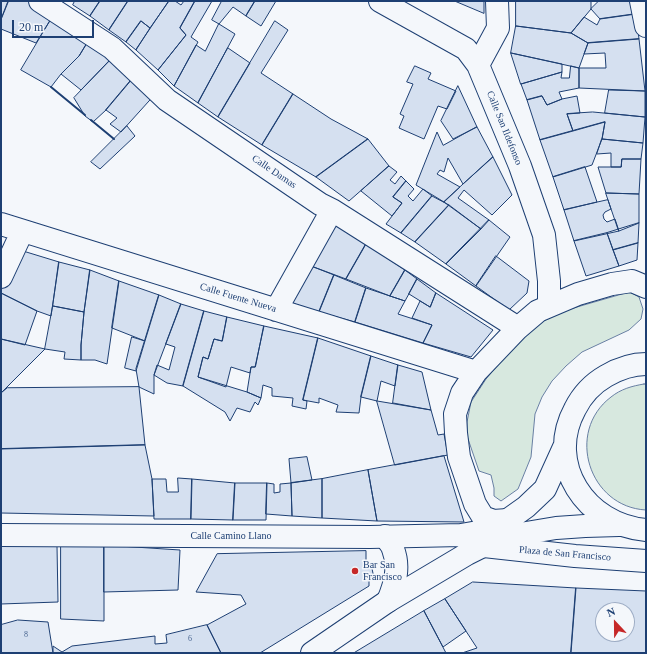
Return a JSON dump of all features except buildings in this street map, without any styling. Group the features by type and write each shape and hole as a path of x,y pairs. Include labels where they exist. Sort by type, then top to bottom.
{"street":[{"name":"Calle Damas","path":"40,1 112,48 167,100 313,200 332,210 518,328"},
{"name":"Calle San Ildefonso","path":"380,1 466,49 478,65 520,166 544,235 549,281 549,306"},
{"path":"478,65 498,28 497,1"},
{"path":"641,1 646,26"},
{"path":"276,310 332,210"},
{"name":"Calle Fuente Nueva","path":"1,224 22,232 476,372"},
{"path":"1,277 22,232"},
{"path":"619,525 556,528 526,533 505,541 484,531 459,458 454,414 462,393 476,372 518,328 538,311 578,294 612,284 632,280 646,287"},
{"name":"Plaza de San Francisco","path":"645,361 613,371 588,389 572,414 567,429 565,444 569,473 584,499 594,510 619,525 646,530"},
{"name":"Plaza de San Francisco","path":"461,535 495,529 526,507 544,489 565,444"},
{"path":"312,653 334,647 388,601 467,554 484,531"},
{"name":"Plaza de San Francisco","path":"484,531 574,556 646,561"},
{"name":"Calle Camino Llano","path":"1,536 461,535"},
{"path":"385,536 393,548 397,564 396,581 388,601"}],"shaded area":[{"path":"630,292 639,297 643,309 641,319 629,330 582,352 552,381 542,397 535,414 531,457 518,489 501,501 494,496 491,475 479,471 467,436 467,422 471,402 486,379 511,349 540,323 560,312"},
{"path":"646,384 646,510 626,506 610,496 598,482 590,466 587,447 589,429 597,412 611,397 619,392"}],"wall":[{"path":"51,87 85,115"},
{"path":"91,120 114,139"}],"place":[{"name":"Bar San Francisco","path":"355,571"}]}
